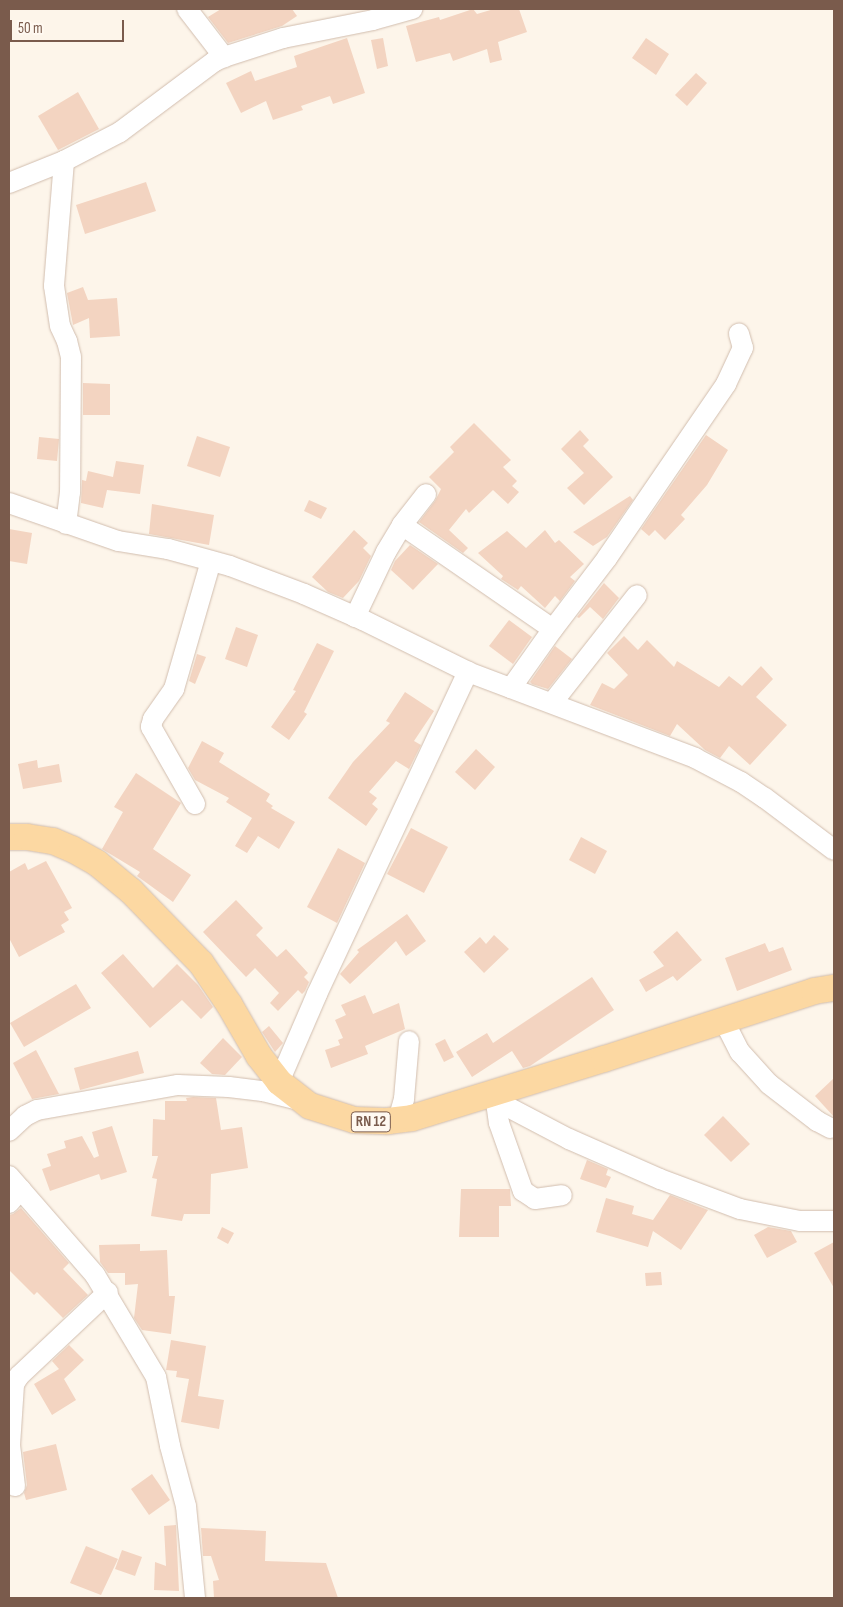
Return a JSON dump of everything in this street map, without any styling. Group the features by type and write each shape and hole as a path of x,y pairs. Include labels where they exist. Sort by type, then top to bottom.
{"main road":[{"name":"RN 12","path":"9,837 27,837 53,841 97,863 131,891 201,963 229,1004 259,1056 279,1082 299,1099 320,1110 354,1120 398,1120 491,1099 724,1020 814,991 834,988"}],"street":[{"path":"187,9 224,57"},
{"path":"9,183 64,161 120,132 215,61 224,57 282,38 373,20 412,9"},
{"path":"64,161 54,286 58,320 71,357 70,492 66,524"},
{"path":"511,688 552,628 607,558 726,384 743,348 739,334"},
{"path":"356,617 386,552 402,525 426,494"},
{"path":"9,503 118,541 168,549 210,561 304,594 356,617 468,672 696,758 741,782 834,850"},
{"path":"402,525 552,628"},
{"path":"195,804 152,727 153,719 174,689 210,561"},
{"path":"552,703 637,595"},
{"path":"279,1082 330,967 468,672"},
{"path":"724,1020 740,1052 769,1084 817,1121 830,1128"},
{"path":"398,1120 404,1099 409,1041"},
{"path":"9,1131 24,1116 37,1110 178,1085 199,1084 243,1088 299,1099"},
{"path":"491,1099 523,1191 535,1199 562,1195"},
{"path":"491,1099 587,1147 660,1179 740,1209 800,1221 834,1220"},
{"path":"13,1189 95,1274 108,1292 156,1377 170,1446 186,1506 195,1598"},
{"path":"15,1486 10,1445 14,1384 19,1376 108,1292"}],"building":[{"path":"221,9 292,9 297,16 282,26 228,43 208,17"},
{"path":"473,9 477,14 494,9 519,9 527,32 498,42 502,60 490,63 487,49 453,61 450,53 416,62 406,26 439,17 440,20"},
{"path":"347,38 365,93 333,104 330,96 301,106 303,110 273,120 266,101 241,113 226,83 251,71 255,81 297,67 294,56"},
{"path":"383,38 388,66 377,69 371,40"},
{"path":"646,38 669,54 656,75 632,58"},
{"path":"696,73 707,83 687,106 675,95"},
{"path":"78,92 99,129 58,150 38,116"},
{"path":"146,182 156,211 85,234 76,205"},
{"path":"83,287 88,300 117,298 120,336 90,338 89,318 73,325 67,293"},
{"path":"83,383 110,384 110,415 83,415"},
{"path":"474,423 511,460 503,467 517,481 512,486 519,492 508,504 493,490 469,513 466,509 449,530 468,548 463,553 419,522 435,501 441,489 429,477 454,452 450,447"},
{"path":"580,430 589,440 583,446 613,477 584,505 567,488 584,473 561,449"},
{"path":"706,435 728,450 707,485 681,515 685,519 665,540 655,530 649,536 641,529"},
{"path":"197,436 230,447 220,477 187,466"},
{"path":"39,437 59,439 57,461 37,459"},
{"path":"116,461 144,465 140,494 107,490 103,508 81,503 82,480 86,481 88,471 113,477"},
{"path":"630,496 633,500 607,537 593,546 573,532"},
{"path":"309,500 327,508 321,519 304,511"},
{"path":"152,504 214,515 209,545 149,534"},
{"path":"9,529 32,533 27,564 9,561"},
{"path":"354,530 368,543 363,548 371,556 359,581 343,598 328,592 312,577"},
{"path":"545,530 555,543 559,540 584,564 570,577 575,581 560,601 555,596 545,608 521,586 518,590 501,579 503,576 478,553 507,531 526,548"},
{"path":"410,545 438,564 413,590 391,570 395,561"},
{"path":"604,583 619,598 603,619 590,607 579,618 577,617"},
{"path":"509,620 532,637 513,664 489,646"},
{"path":"236,627 258,635 247,667 225,659"},
{"path":"624,636 638,650 647,640 674,667 677,661 719,687 729,676 742,686 761,666 773,679 756,697 787,725 750,765 729,746 720,758 705,750 677,724 670,736 590,705 602,683 614,689 628,675 607,653"},
{"path":"317,643 334,651 304,712 307,714 289,740 271,727 296,691 293,690"},
{"path":"555,646 572,659 548,689 532,684 530,682"},
{"path":"197,654 206,657 195,684 189,681"},
{"path":"405,692 434,711 414,741 421,745 409,769 396,761 369,792 377,798 372,804 378,809 366,826 328,798 353,762 390,723 386,721"},
{"path":"202,741 224,753 219,762 270,794 266,801 273,806 271,808 295,822 279,849 258,836 247,853 235,846 252,818 226,802 229,798 195,780 188,768"},
{"path":"476,749 495,767 475,790 455,772"},
{"path":"37,760 38,768 59,764 62,782 23,789 18,764"},
{"path":"136,773 181,803 153,849 191,875 173,902 137,876 140,872 102,849 123,812 114,807"},
{"path":"411,828 448,847 424,893 387,874"},
{"path":"581,837 607,851 595,874 569,860"},
{"path":"338,848 365,863 337,923 307,907"},
{"path":"46,861 72,908 64,912 69,920 61,925 65,932 19,957 9,938 9,872 25,863 28,870"},
{"path":"236,900 263,928 256,935 277,957 286,949 308,973 304,977 309,982 305,991 302,994 298,990 278,1011 270,1003 279,993 255,968 246,977 203,932"},
{"path":"407,914 426,941 406,956 396,941 350,984 340,974 359,952 357,950"},
{"path":"677,931 702,960 677,981 673,976 646,992 639,980 664,966 653,952"},
{"path":"494,935 509,949 484,973 464,952 480,937 486,944"},
{"path":"765,943 769,952 783,947 792,970 737,991 725,958"},
{"path":"123,954 153,988 177,964 198,985 213,1007 201,1019 182,1000 150,1028 101,973"},
{"path":"592,977 614,1010 530,1066 523,1068 512,1051 472,1077 456,1052 487,1033 493,1043"},
{"path":"76,984 91,1008 24,1047 10,1023"},
{"path":"365,995 373,1014 399,1003 405,1029 365,1046 368,1054 331,1068 325,1050 340,1045 338,1040 343,1038 335,1020 346,1015 341,1005"},
{"path":"269,1026 283,1043 275,1052 262,1032"},
{"path":"223,1038 242,1057 225,1075 212,1074 200,1063"},
{"path":"445,1039 454,1057 444,1062 435,1044"},
{"path":"36,1050 59,1094 32,1099 13,1063"},
{"path":"138,1051 144,1073 80,1090 74,1068"},
{"path":"834,1078 834,1117 815,1096"},
{"path":"186,1098 216,1098 221,1130 242,1127 248,1168 211,1174 210,1214 184,1214 182,1221 151,1216 157,1179 152,1178 158,1156 152,1156 153,1119 165,1120 165,1101 187,1101"},
{"path":"723,1116 750,1144 731,1162 704,1135"},
{"path":"112,1126 127,1172 101,1180 99,1174 50,1191 42,1169 51,1166 47,1154 66,1148 64,1141 82,1136 94,1158 99,1156 92,1132"},
{"path":"587,1160 608,1169 606,1175 611,1177 606,1188 580,1179"},
{"path":"461,1189 510,1189 511,1206 499,1206 499,1237 459,1237"},
{"path":"670,1195 708,1210 681,1250 653,1231 648,1247 596,1232 606,1198 634,1206 632,1214 653,1220"},
{"path":"21,1208 69,1263 63,1269 88,1295 63,1318 37,1292 34,1295 9,1270 9,1215"},
{"path":"222,1227 234,1233 228,1244 217,1238"},
{"path":"768,1227 791,1231 797,1242 767,1258 754,1235"},
{"path":"834,1242 834,1288 814,1253"},
{"path":"140,1244 140,1251 167,1250 169,1296 175,1296 171,1334 142,1330 134,1318 138,1284 125,1285 125,1273 108,1273 100,1262 99,1245"},
{"path":"661,1272 662,1285 646,1286 645,1273"},
{"path":"171,1340 206,1346 198,1396 224,1400 219,1429 181,1422 189,1379 176,1377 177,1371 166,1370"},
{"path":"69,1345 84,1360 64,1379 76,1400 52,1415 34,1384 59,1369 52,1361"},
{"path":"56,1444 67,1490 26,1500 24,1493 27,1485 23,1452"},
{"path":"152,1474 170,1500 149,1515 131,1489"},
{"path":"176,1525 179,1591 154,1590 155,1562 166,1566 164,1526"},
{"path":"201,1528 266,1531 265,1561 326,1563 338,1598 214,1598 213,1581 219,1580 211,1556 203,1556"},
{"path":"86,1546 118,1559 101,1595 70,1583"},
{"path":"122,1550 142,1557 135,1576 115,1569"}]}
